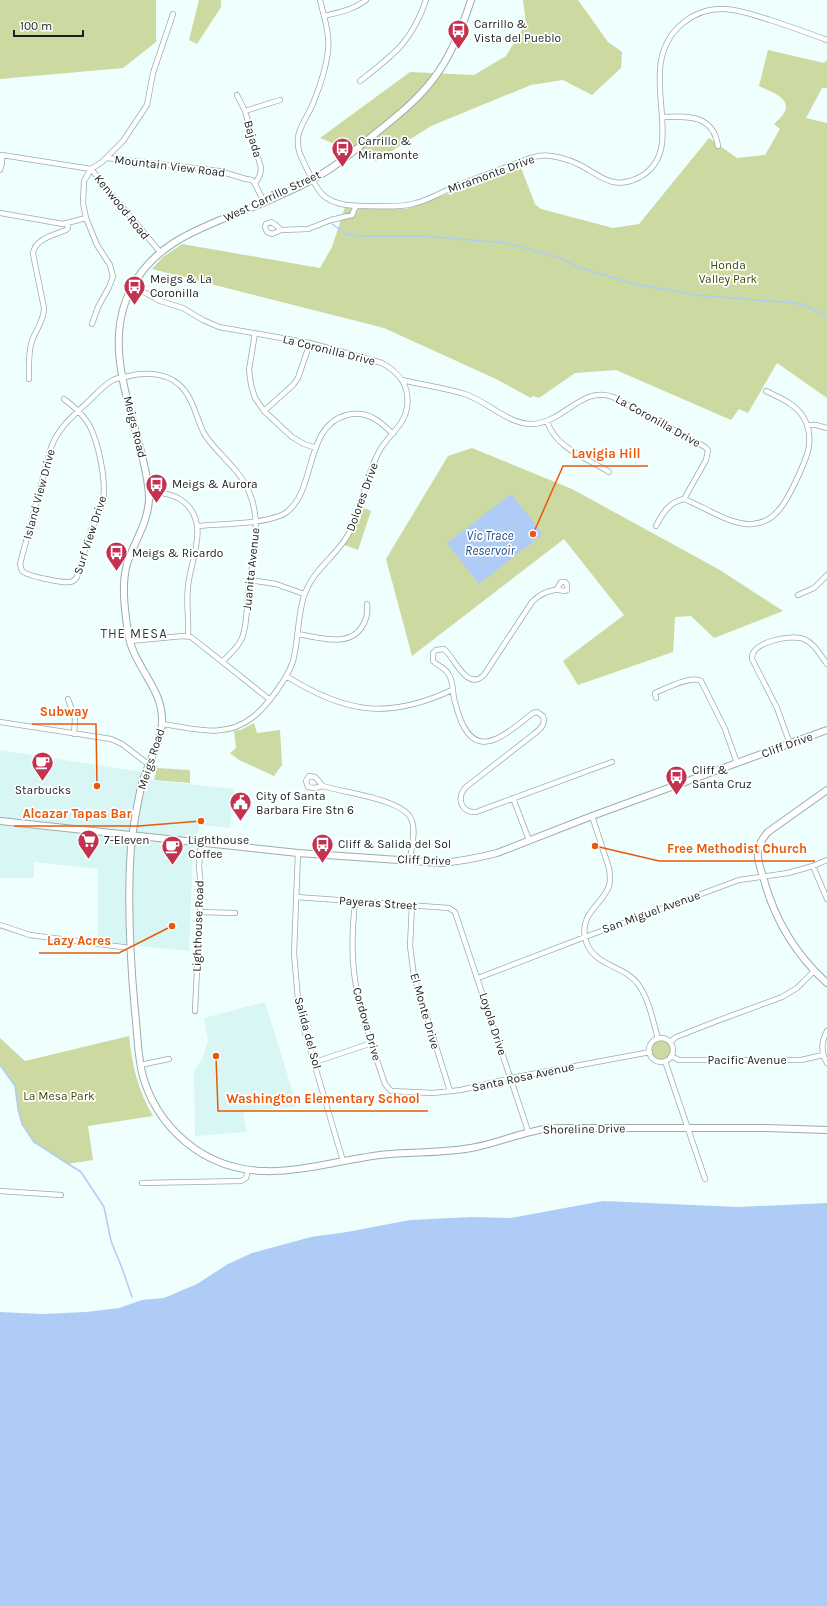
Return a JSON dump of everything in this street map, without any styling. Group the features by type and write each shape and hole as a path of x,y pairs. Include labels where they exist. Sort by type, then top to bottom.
{"main road":[{"name":"West Carrillo Street","path":"133,286 148,265 169,245 189,233 313,180 368,140 414,101 424,90 449,55 460,31 471,0"},
{"name":"Meigs Road","path":"133,286 125,302 119,330 117,350 122,378 149,493 146,518 128,560 124,578 124,598 130,641 135,657 155,690 161,710 162,724 158,742 148,764 141,785 131,843 130,948 140,1065 144,1081 154,1104 179,1136 195,1149 215,1160 248,1170 284,1171 321,1166"},
{"name":"Cliff Drive","path":"0,821 133,834 298,853 442,863 470,860 492,854 827,730"},
{"path":"827,790 772,828 764,836 757,854 769,897 780,922 795,948 814,971 827,983"},
{"name":"Shoreline Drive","path":"321,1166 344,1161 395,1154 459,1150 488,1144 528,1131 551,1128 827,1130"}],"street":[{"name":"Miramonte Drive","path":"320,0 328,38 326,65 313,103 301,124 297,138 300,154 318,190 330,200 340,204 356,206 400,206 415,204 471,180 533,157 545,155 578,164 606,180 618,182 630,180 647,172 658,158 662,146 659,72 662,53 674,32 686,21 700,13 716,9 741,11 796,28 827,40"},
{"path":"324,16 343,12 366,0"},
{"path":"360,81 400,48 418,23 426,0"},
{"path":"92,324 98,306 112,282 112,277 110,265 97,245 86,218 84,182 91,169 107,158 123,141 142,110 147,105 154,73 173,14"},
{"name":"Bajada","path":"237,95 245,111 261,168 255,184"},
{"path":"245,111 280,100"},
{"path":"662,117 686,116 705,122 714,131 718,146"},
{"name":"Kenwood Road","path":"0,170 2,155 91,169 160,252"},
{"name":"Mountain View Road","path":"107,158 219,171 252,180 255,184"},
{"path":"255,184 264,202"},
{"path":"281,230 308,229 331,220 352,215 356,206"},
{"path":"0,213 66,224 86,218"},
{"path":"29,379 31,342 44,314 33,254 34,248 39,242 66,230 68,228 66,224"},
{"name":"La Coronilla Drive","path":"133,286 219,327 310,343 377,361 390,367 402,380 465,394 520,422 531,424 547,421 561,414 588,396 594,394 605,394 613,397 707,448 709,452 706,460 684,499"},
{"path":"255,333 250,360 252,391 264,411 297,440 316,448"},
{"path":"264,411 293,385 298,378 310,343"},
{"name":"Juanita Avenue","path":"122,378 140,374 160,375 171,379 181,386 189,396 199,422 208,438 219,453 236,470 245,483 253,502 256,533 242,636 236,648 223,661"},
{"name":"Island View Drive","path":"67,582 26,574 22,571 20,564 52,444 58,432 103,387 114,380 122,378"},
{"name":"Dolores Drive","path":"162,724 211,732 231,729 253,717 286,676 293,662 304,594 317,571 336,551 347,536 355,520 376,459 381,449 402,422 406,412 408,400 407,391 402,380"},
{"path":"656,526 667,508 676,501 684,499 741,524 759,523 778,511 785,502 806,457 809,445 809,436 807,425 801,414 793,405 766,391"},
{"name":"Surf View Drive","path":"64,399 86,420 94,435 104,481 102,505 88,539 77,577 72,582 67,582"},
{"path":"198,526 271,519 282,515 295,504 316,448 325,431 332,423 343,416 362,414 372,417 393,434"},
{"path":"547,421 553,435 557,440 569,449 609,472"},
{"path":"807,425 816,425 827,428"},
{"path":"709,452 714,450"},
{"path":"149,493 165,493 180,500 191,510 195,516 198,526 197,544 190,574 187,597 188,636"},
{"path":"798,594 814,588 827,575"},
{"path":"250,580 276,584 304,594"},
{"path":"557,589 538,596 532,602 484,675 480,678 473,680 466,677 444,649 434,651 432,656 434,661 445,669 450,675 452,690 460,718 467,733 472,739 484,742 495,740 505,735 533,714 537,712 543,716 544,723 540,729 466,787 461,794 460,799 468,811 474,812 612,762"},
{"path":"297,634 334,640 348,638 358,632 362,626 367,616 367,604"},
{"path":"130,641 188,636 197,640 269,699"},
{"path":"790,744 778,708 752,659 753,652 757,648 780,639 798,638 812,644 827,664"},
{"path":"286,676 331,701 362,708 377,709 425,702 452,690"},
{"path":"656,698 655,693 672,686 692,679 701,681 725,729 738,763"},
{"path":"68,699 75,719 74,734"},
{"path":"0,722 118,742 148,764"},
{"path":"323,786 380,800 395,805 407,812 412,819 414,828 410,860"},
{"path":"513,798 529,840"},
{"path":"592,816 609,868 610,877 609,887 587,918 585,937 590,949 597,958 629,974 639,985 646,998 658,1039"},
{"name":"Lighthouse Road","path":"195,1011 201,888 201,842"},
{"name":"Salida del Sol","path":"298,853 294,954 296,985 301,1016 344,1161"},
{"name":"San Miguel Avenue","path":"478,978 739,880 788,873 813,866 827,860"},
{"path":"813,866 827,900"},
{"name":"Payeras Street","path":"296,897 449,908 454,910 458,916"},
{"name":"Cordova Drive","path":"355,901 352,950 358,1000 386,1087 389,1090 396,1092"},
{"name":"El Monte Drive","path":"412,905 410,946 414,976 450,1091"},
{"path":"200,912 235,913"},
{"name":"Loyola Drive","path":"458,916 528,1131"},
{"path":"0,925 30,935 130,948"},
{"path":"670,1042 676,1037 782,997 797,988 814,971"},
{"path":"827,1031 823,1041 823,1056 827,1064"},
{"path":"658,1039 663,1039 670,1042 673,1050 671,1056 665,1061 659,1062 655,1060 650,1052 651,1044 658,1039"},
{"path":"314,1062 372,1043"},
{"name":"Santa Rosa Avenue","path":"396,1092 450,1091 650,1052"},
{"name":"Pacific Avenue","path":"671,1056 679,1060 801,1060 823,1056"},
{"path":"140,1065 169,1059"},
{"path":"665,1061 705,1179"},
{"path":"142,1183 242,1180 246,1178 248,1170"},
{"path":"0,1191 61,1195"}],"shaded area":[{"path":"0,750 149,773 149,780 234,789 230,828 200,825 193,851 189,951 98,941 98,869 34,862 34,878 0,878"},
{"path":"265,1002 297,1106 243,1113 247,1132 195,1136 194,1071 203,1057 208,1041 204,1018"}],"green space":[{"path":"0,0 156,0 156,42 123,68 0,79"},
{"path":"199,0 221,0 221,7 197,44 189,40"},
{"path":"523,0 578,0 608,42 622,52 621,68 592,95 563,80 531,85 431,126 376,161 320,138 410,72 474,75 506,56 526,23"},
{"name":"Honda Valley Park","path":"768,50 824,63 827,60 827,88 822,88 806,118 827,123 827,398 777,363 748,413 739,409 731,420 616,370 575,373 539,398 533,396 531,398 496,379 384,328 152,269 163,257 182,244 320,268 332,247 345,207 352,209 405,209 521,168 535,204 541,209 613,228 639,224 709,138 737,158 765,155 780,129 774,124 783,115 786,106 785,102 778,95 759,86"},
{"path":"472,448 572,489 720,570 783,611 714,638 691,616 675,617 673,652 578,685 563,661 624,615 564,539 412,656 386,559 448,456"},
{"path":"359,506 371,511 358,550 342,544"},
{"path":"254,723 257,733 280,730 282,765 274,776 239,760 230,753 236,748 234,731 241,730"},
{"path":"157,768 190,770 190,783 154,780"},
{"name":"La Mesa Park","path":"129,1036 136,1078 143,1097 153,1116 88,1126 93,1160 67,1164 34,1142 22,1124 18,1109 15,1086 0,1065 0,1038 25,1061"},
{"path":"661,1038 669,1042 673,1050 669,1058 661,1062 653,1058 649,1050 653,1042"}],"water":[{"name":"Vic Trace Reservoir","path":"511,494 543,534 479,584 447,543"},
{"path":"603,1201 738,1207 827,1203 827,1606 0,1606 0,1312 41,1314 86,1312 119,1308 142,1300 164,1298 197,1284 228,1264 252,1253 311,1237 410,1220 471,1217 511,1218"}],"waterway":[{"path":"332,224 346,234 359,236 423,236 506,243 558,257 576,266 630,283 696,295 794,303 807,306 827,317"},
{"path":"0,1065 15,1086 18,1109 22,1124 34,1142 81,1172 104,1207 111,1241 132,1297"}],"place":[{"name":"Carrillo & Vista del Pueblo","path":"459,50"},
{"name":"Carrillo & Miramonte","path":"343,168"},
{"name":"Meigs & La Coronilla","path":"135,306"},
{"name":"Meigs & Aurora","path":"156,504"},
{"name":"Lavigia Hill","path":"533,534"},
{"name":"Meigs & Ricardo","path":"117,572"},
{"name":"Starbucks","path":"43,782"},
{"name":"Subway","path":"97,786"},
{"name":"Cliff & Santa Cruz","path":"676,796"},
{"name":"Alcazar Tapas Bar","path":"201,821"},
{"name":"City of Santa Barbara Fire Stn 6","path":"241,822"},
{"name":"Free Methodist Church","path":"595,846"},
{"name":"7-Eleven","path":"89,860"},
{"name":"Cliff & Salida del Sol","path":"322,864"},
{"name":"Lighthouse Coffee","path":"172,866"},
{"name":"Lazy Acres","path":"172,926"},
{"name":"Washington Elementary School","path":"216,1056"}],"district":[{"name":"THE MESA","path":"134,633"}]}
